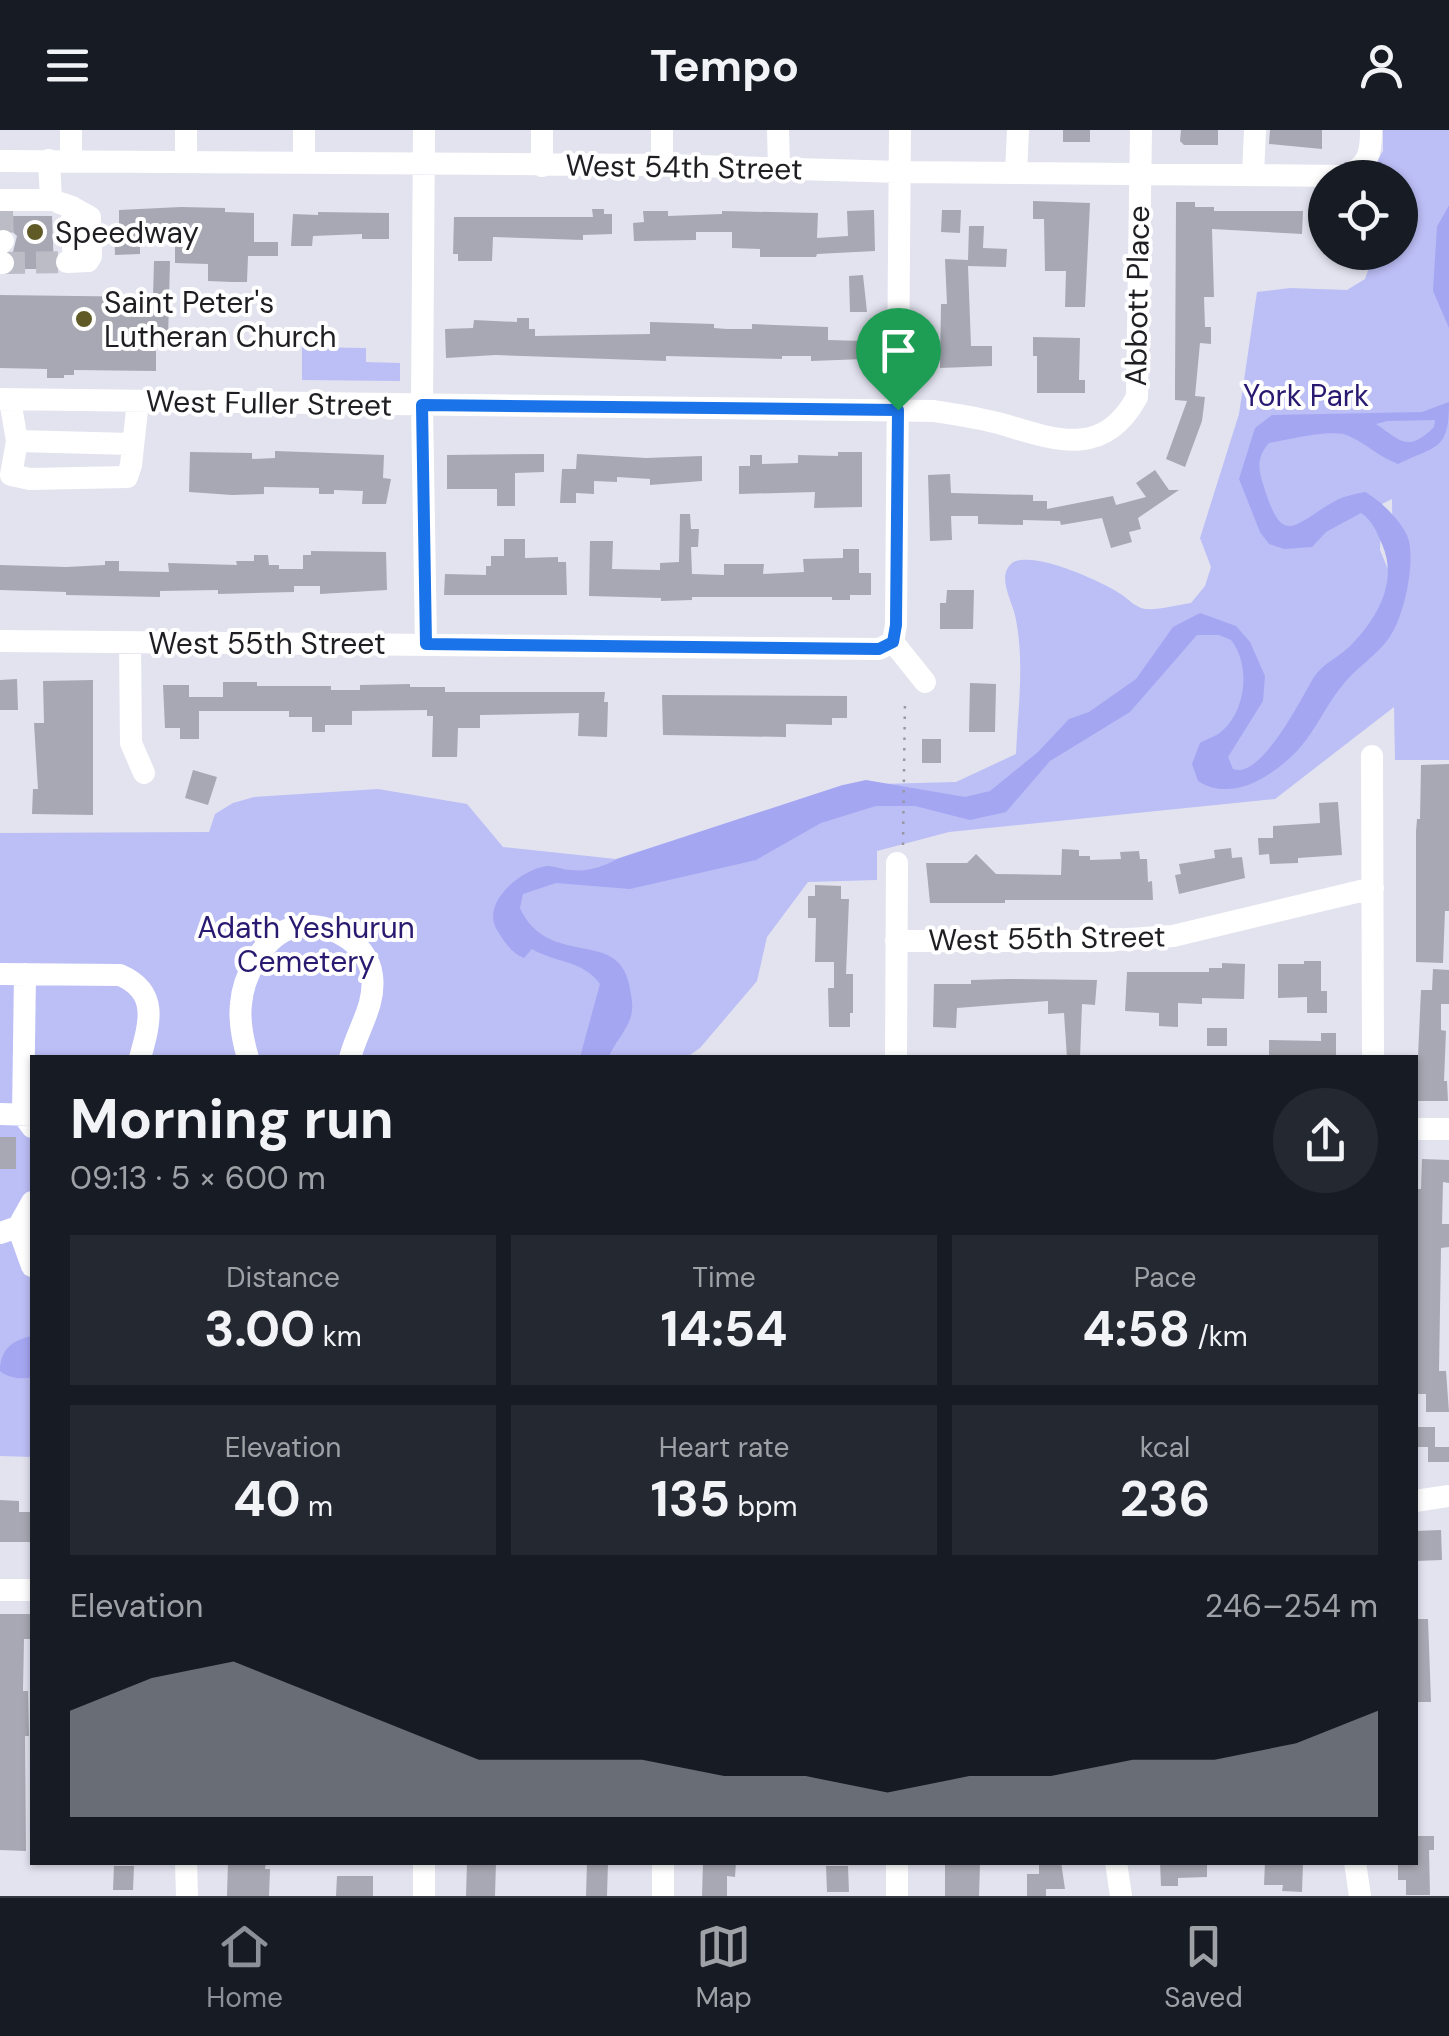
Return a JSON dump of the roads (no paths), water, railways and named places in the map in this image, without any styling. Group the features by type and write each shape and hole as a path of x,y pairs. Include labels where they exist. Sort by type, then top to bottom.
{"street":[{"path":"62,203 60,160 71,130"},
{"path":"186,130 186,162"},
{"path":"304,130 304,163"},
{"path":"424,130 422,405 426,644"},
{"path":"542,130 542,166"},
{"path":"662,130 662,164"},
{"path":"778,130 779,168"},
{"path":"900,130 893,642 925,682"},
{"path":"1016,173 1018,130"},
{"name":"Abbott Place","path":"898,410 970,416 1056,439 1084,440 1116,427 1137,396 1140,130"},
{"path":"1253,175 1255,130"},
{"name":"West 54th Street","path":"0,161 662,164 900,172 1348,176 1365,166 1371,153 1372,130"},
{"path":"1,206 62,203 90,216 91,256 88,261 70,255"},
{"path":"5,399 16,441 11,474 30,479 123,478 130,474 138,401"},
{"name":"West Fuller Street","path":"5,399 898,410"},
{"path":"16,441 132,444"},
{"name":"West 55th Street","path":"0,641 879,649 893,642"},
{"path":"130,642 132,742 144,773"},
{"path":"1372,756 1373,1055"},
{"path":"896,1055 898,863"},
{"name":"West 55th Street","path":"896,941 1138,940 1174,936 1373,888"},
{"path":"247,1055 240,1004 250,972 272,939 292,928 317,928 345,935 366,950 372,998 351,1055"},
{"path":"0,974 120,975 136,982 148,996 141,1055"},
{"path":"22,1118 25,974"},
{"path":"1418,1129 1449,1129"},
{"path":"30,1204 9,1230 30,1263"},
{"path":"1418,1501 1449,1496"},
{"path":"0,1590 30,1590"},
{"path":"186,1865 186,1896"},
{"path":"424,1865 424,1896"},
{"path":"663,1865 663,1896"},
{"path":"897,1865 897,1896"},
{"path":"1116,1865 1121,1896"},
{"path":"1355,1865 1360,1896"}],"tunnel":[{"path":"2,211 3,241"},
{"path":"3,263 67,262"}],"place":[{"name":"Speedway","path":"35,232"},
{"name":"Saint Peter's Lutheran Church","path":"84,319"}],"park label":[{"name":"York Park","path":"1306,395"},
{"name":"Adath Yeshurun Cemetery","path":"306,944"}]}
